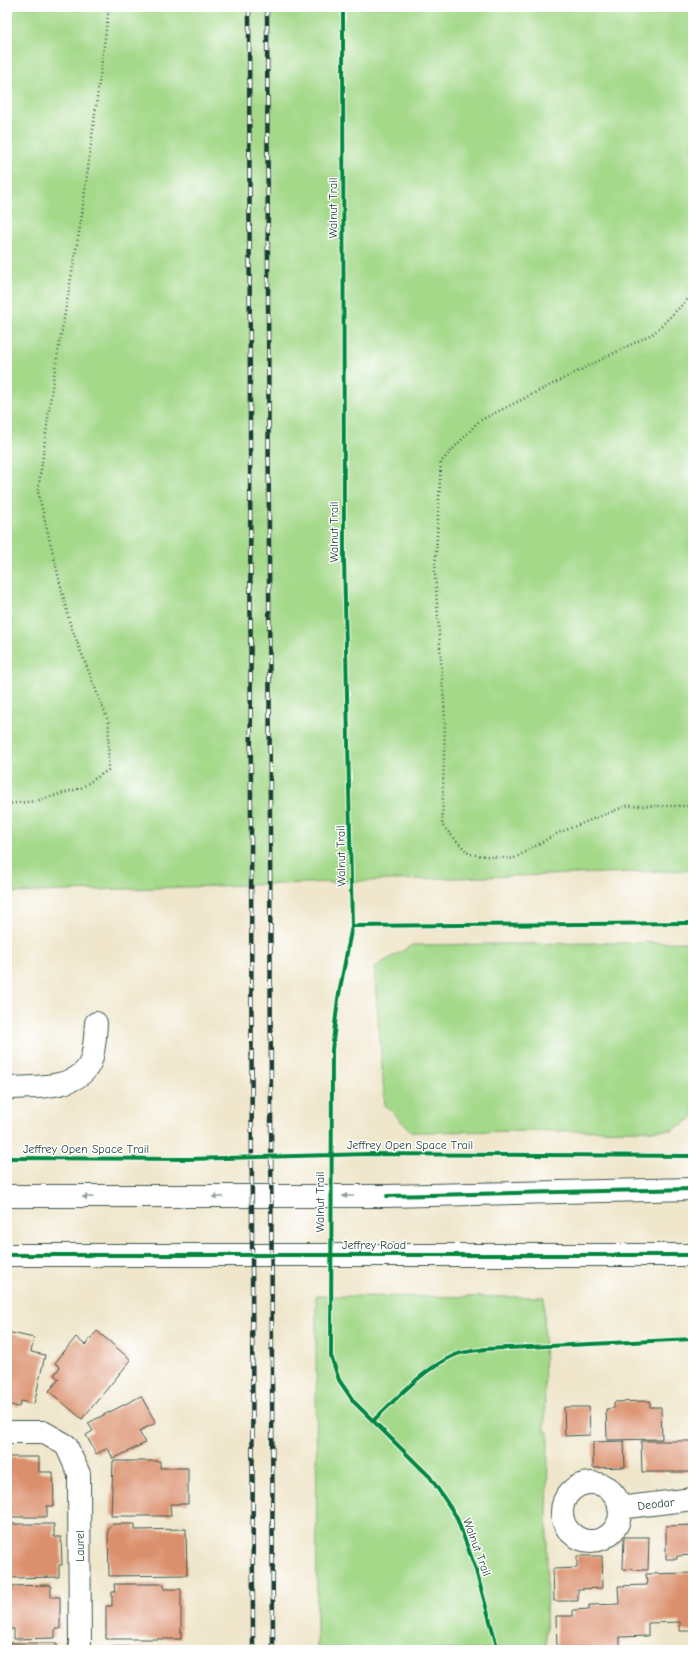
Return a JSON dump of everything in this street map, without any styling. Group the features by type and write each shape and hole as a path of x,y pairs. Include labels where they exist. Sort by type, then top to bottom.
{"main road":[{"path":"7,1088 48,1087 74,1080 90,1064 94,1048 96,1023"},
{"path":"7,1196 379,1196 693,1189"},
{"name":"Jeffrey Road","path":"7,1255 693,1255"},
{"name":"Laurel","path":"7,1432 43,1432 66,1445 79,1474 80,1650"},
{"name":"Deodar","path":"620,1508 693,1499"}],"path":[{"path":"7,804 36,800 81,788 108,770 109,722 70,624 38,492 53,381 81,221 109,7"},
{"path":"693,294 654,333 479,421 441,462 435,574 445,719 442,825 469,854 513,859 558,833 626,806 693,806"}],"green space":[{"path":"7,7 693,7 693,870 7,893"},
{"path":"693,942 693,1118 672,1130 412,1132 385,1105 374,967 413,945"},
{"path":"316,1296 544,1297 545,1432 548,1432 546,1650 317,1650"}],"building":[{"path":"97,1331 131,1360 82,1419 49,1391 59,1379 54,1375 60,1367 55,1363 76,1337 85,1345"},
{"path":"7,1332 34,1338 31,1352 45,1355 34,1404 21,1401 19,1407 7,1404"},
{"path":"141,1396 156,1423 139,1431 145,1443 113,1459 108,1448 96,1454 86,1435 93,1431 88,1423"},
{"path":"650,1401 650,1407 661,1407 662,1439 607,1440 606,1409 614,1408 614,1402"},
{"path":"564,1407 589,1407 590,1435 565,1436"},
{"path":"624,1441 625,1467 593,1468 593,1442"},
{"path":"641,1441 691,1441 692,1472 642,1472"},
{"path":"7,1457 39,1457 39,1472 53,1472 54,1506 47,1506 47,1517 7,1517"},
{"path":"113,1461 160,1461 160,1468 188,1468 188,1504 170,1504 171,1516 111,1516"},
{"path":"7,1524 54,1524 54,1537 61,1537 62,1565 59,1565 59,1577 9,1578 9,1566 7,1566"},
{"path":"112,1524 135,1524 135,1530 186,1529 187,1575 109,1576 108,1530"},
{"path":"693,1525 693,1555 677,1556 677,1559 666,1559 666,1526"},
{"path":"624,1537 649,1537 648,1570 623,1569"},
{"path":"577,1556 602,1556 603,1588 578,1589 578,1601 554,1601 553,1569 577,1568"},
{"path":"693,1573 693,1631 680,1631 680,1622 648,1623 648,1636 620,1637 620,1650 557,1650 556,1616 573,1616 573,1610 589,1609 589,1605 619,1604 618,1586 647,1585 646,1574"},
{"path":"114,1584 164,1584 164,1589 181,1589 181,1639 106,1639 106,1606 112,1606 112,1592 115,1592"},
{"path":"51,1585 51,1597 60,1597 60,1629 55,1629 55,1638 14,1639 14,1629 7,1629 7,1586"},
{"path":"7,1643 57,1643 57,1650 7,1650"},
{"path":"113,1647 160,1647 160,1650 113,1650"}],"railway":[{"path":"249,7 253,1650"},
{"path":"267,7 273,1650"}],"cycle path":[{"name":"Walnut Trail","path":"343,7 344,557 352,926 338,999 332,1050 331,1356 339,1380 354,1402 430,1477 456,1516 475,1567 498,1650"},
{"path":"352,926 693,923"},
{"name":"Jeffrey Open Space Trail","path":"7,1158 189,1159 369,1154 693,1156"},
{"path":"387,1196 693,1189"},
{"path":"7,1255 693,1255"},
{"path":"373,1421 401,1393 432,1368 443,1361 462,1353 485,1349 693,1339"}]}
